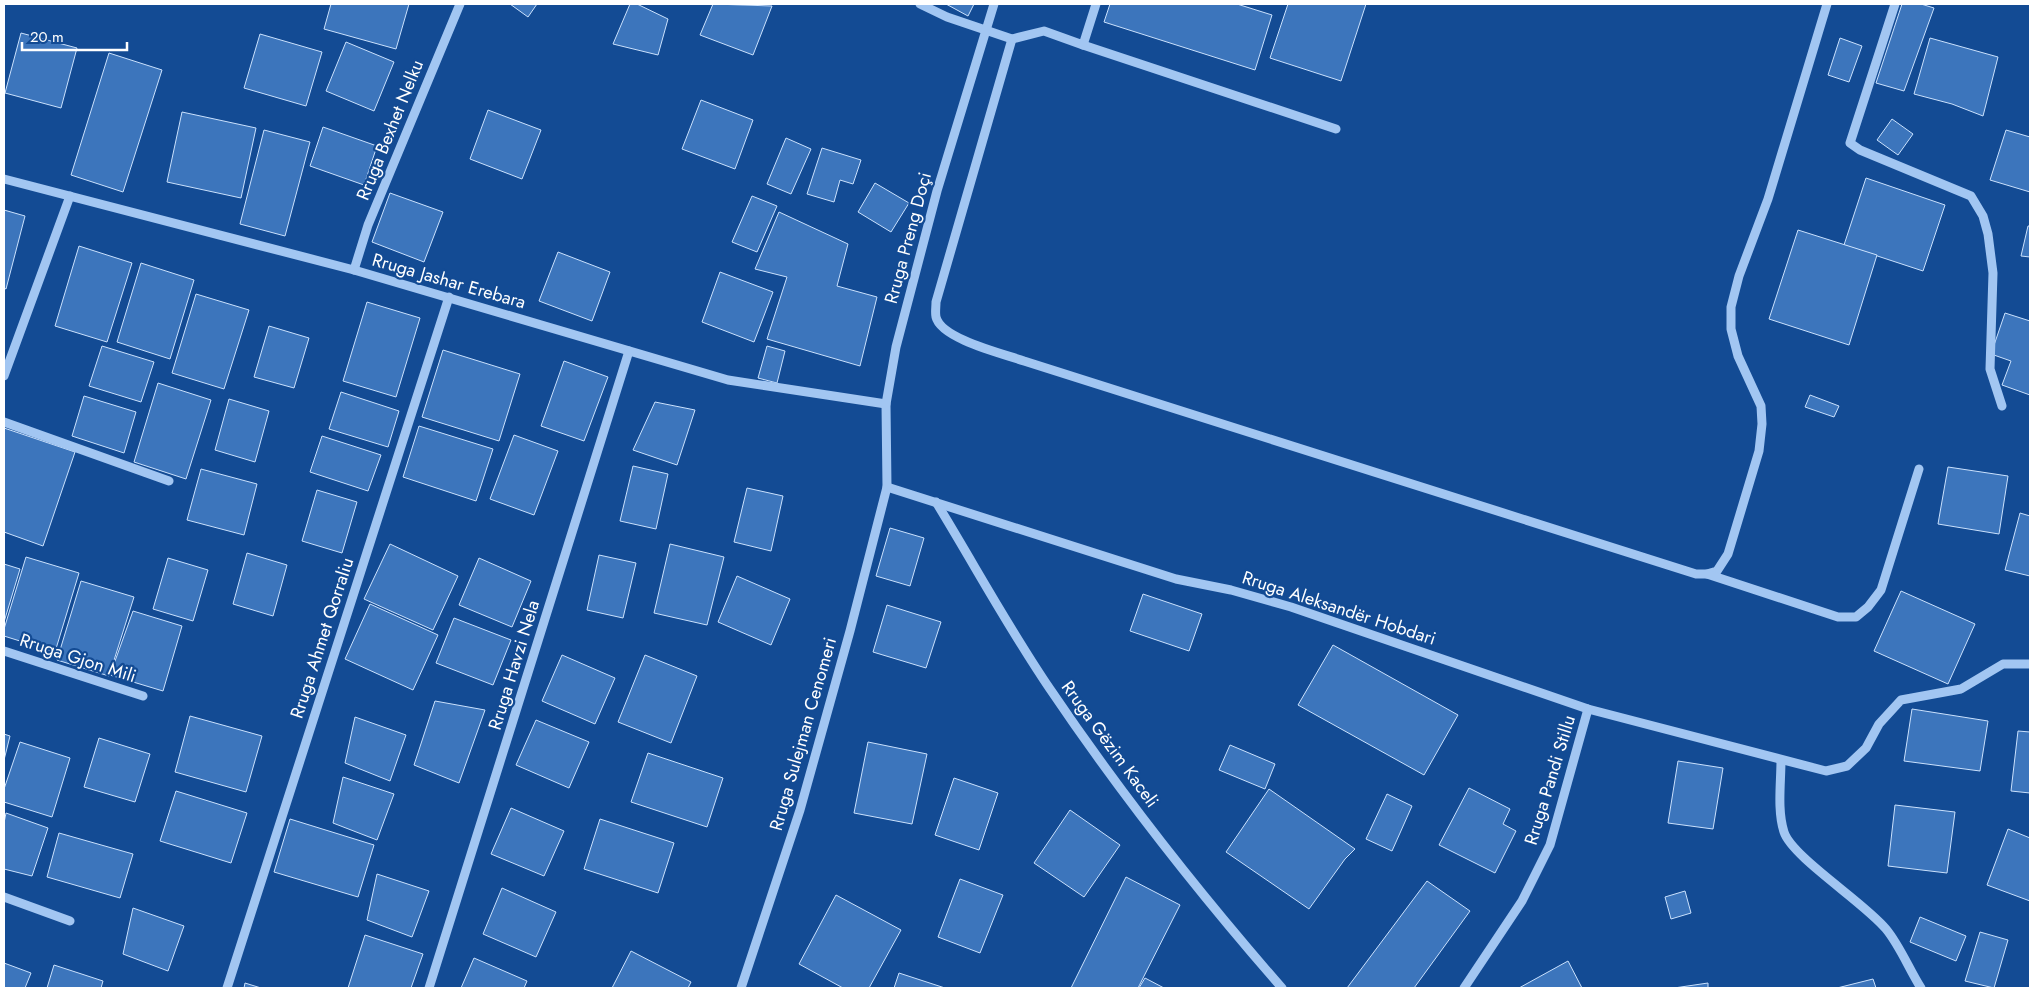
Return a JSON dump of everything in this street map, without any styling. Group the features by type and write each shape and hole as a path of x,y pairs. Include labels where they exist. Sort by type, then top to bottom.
{"street":[{"name":"Rruga Bexhet Nelku","path":"354,270 368,225 460,4"},
{"path":"920,4 985,32 1012,39 1044,31 1336,129"},
{"name":"Rruga Preng Doçi","path":"887,486 886,404 896,347 909,293 994,4"},
{"path":"1084,45 1096,4"},
{"path":"1012,39 936,302 936,318 944,330 960,339 1024,361 1696,574 1707,574 1717,571 1728,554 1759,451 1762,424 1760,406 1738,356 1731,329 1731,306 1739,276 1768,199 1827,4"},
{"path":"1895,4 1850,143 1860,150 1970,196 1983,216 1988,234 1993,273 1990,370 2002,406"},
{"name":"Rruga Jashar Erebara","path":"4,179 354,270 728,380 886,404"},
{"path":"4,376 70,196"},
{"name":"Rruga Ahmet Qorraliu","path":"227,988 449,297"},
{"name":"Rruga Havzi Nela","path":"429,988 629,351"},
{"path":"4,422 169,481"},
{"path":"1707,574 1838,618 1856,617 1868,607 1880,590 1919,469"},
{"name":"Rruga Aleksandër Hobdari","path":"887,486 1176,579 1231,590 1291,607 1588,709 1826,772 1848,766 1866,748 1879,724 1901,700 1961,689 2003,664 2030,664"},
{"name":"Rruga Sulejman Cenomeri","path":"741,988 800,810 850,631 887,486"},
{"name":"Rruga Gëzim Kaceli","path":"936,502 1049,688 1127,797 1209,904 1282,988"},
{"name":"Rruga Gjon Mili","path":"4,651 143,696"},
{"name":"Rruga Pandi Stillu","path":"1464,988 1522,901 1550,845 1574,765 1588,709"},
{"path":"1781,760 1780,815 1784,834 1794,848 1856,900 1886,929 1921,988"},
{"path":"4,898 70,921"}],"building":[{"path":"331,4 409,4 396,49 324,29"},
{"path":"510,4 537,4 528,17"},
{"path":"630,4 637,4 668,19 658,55 613,44"},
{"path":"713,4 772,6 753,55 700,35"},
{"path":"946,4 974,4 968,16"},
{"path":"1110,4 1237,4 1272,15 1255,70 1104,22"},
{"path":"1288,4 1366,4 1341,81 1270,58"},
{"path":"1902,4 1921,4 1934,8 1904,91 1876,83"},
{"path":"21,33 77,48 61,108 5,93"},
{"path":"260,34 322,52 306,106 244,88"},
{"path":"1840,38 1862,46 1849,82 1828,75"},
{"path":"1930,38 1998,57 1983,116 1952,104 1914,94"},
{"path":"346,42 394,62 374,111 326,91"},
{"path":"109,53 162,70 123,192 71,175"},
{"path":"701,100 753,120 735,169 682,149"},
{"path":"488,110 541,130 522,179 470,159"},
{"path":"182,112 256,128 241,198 167,182"},
{"path":"1892,119 1913,134 1898,155 1877,140"},
{"path":"323,127 377,146 364,185 310,166"},
{"path":"264,130 310,142 285,236 240,224"},
{"path":"2006,130 2030,137 2030,192 1990,180"},
{"path":"786,138 811,149 791,194 767,184"},
{"path":"822,148 861,160 853,184 840,180 834,202 807,194"},
{"path":"1866,178 1945,205 1923,271 1844,245"},
{"path":"875,183 909,203 891,232 858,212"},
{"path":"390,193 443,212 424,262 372,242"},
{"path":"752,196 777,206 757,252 732,242"},
{"path":"4,210 25,216 6,289 4,288"},
{"path":"779,212 848,244 837,286 877,297 860,366 767,339 787,277 755,269"},
{"path":"2028,226 2030,226 2030,257 2021,256"},
{"path":"1798,230 1877,255 1849,345 1769,319"},
{"path":"79,246 132,263 107,342 55,326"},
{"path":"558,252 610,272 592,321 539,301"},
{"path":"141,263 194,280 170,359 117,342"},
{"path":"720,272 773,292 754,342 702,322"},
{"path":"196,294 249,310 224,389 172,373"},
{"path":"367,302 420,318 396,397 343,381"},
{"path":"2005,313 2030,321 2030,395 2002,385 2011,361 1991,354"},
{"path":"269,326 309,338 294,388 254,377"},
{"path":"102,346 154,362 141,402 89,386"},
{"path":"767,346 785,351 777,383 758,378"},
{"path":"443,350 520,374 499,441 422,417"},
{"path":"564,361 608,377 584,441 541,426"},
{"path":"158,383 211,400 186,479 134,462"},
{"path":"341,392 399,411 388,447 329,429"},
{"path":"1810,395 1839,406 1834,417 1805,407"},
{"path":"84,396 136,412 124,453 72,436"},
{"path":"229,399 269,411 255,462 215,450"},
{"path":"655,402 695,410 677,465 633,450"},
{"path":"419,426 493,449 476,501 403,477"},
{"path":"4,428 75,452 43,546 4,532"},
{"path":"514,435 558,451 534,515 490,499"},
{"path":"322,436 381,455 368,491 310,472"},
{"path":"633,466 668,474 656,529 620,521"},
{"path":"1948,467 2008,476 1999,534 1938,524"},
{"path":"201,469 257,484 244,535 187,520"},
{"path":"747,488 783,496 771,551 734,542"},
{"path":"317,490 357,502 342,553 302,541"},
{"path":"2020,513 2030,516 2030,576 2005,570"},
{"path":"890,528 924,538 910,586 876,576"},
{"path":"390,544 458,576 433,630 364,599"},
{"path":"670,544 724,557 707,625 654,613"},
{"path":"247,553 287,565 273,616 233,604"},
{"path":"599,555 636,563 623,618 587,610"},
{"path":"26,557 79,573 55,652 4,636 4,629"},
{"path":"168,558 208,570 193,621 153,609"},
{"path":"479,558 531,581 512,627 459,605"},
{"path":"4,564 20,569 4,622"},
{"path":"737,576 790,599 771,645 718,622"},
{"path":"81,581 134,597 109,676 57,660"},
{"path":"1901,591 1975,624 1948,684 1874,651"},
{"path":"1143,594 1202,614 1189,651 1130,631"},
{"path":"370,604 438,635 413,690 345,659"},
{"path":"887,605 941,622 926,668 873,652"},
{"path":"133,611 182,626 163,691 110,675"},
{"path":"454,618 511,640 493,685 436,663"},
{"path":"1333,645 1458,715 1424,775 1298,705"},
{"path":"562,655 615,678 595,724 542,701"},
{"path":"645,655 697,676 671,743 618,722"},
{"path":"435,701 485,710 459,783 414,765"},
{"path":"1912,709 1988,721 1980,771 1904,761"},
{"path":"190,716 262,736 246,792 175,772"},
{"path":"355,717 406,735 390,781 345,763"},
{"path":"536,720 589,742 569,788 516,765"},
{"path":"2018,731 2030,732 2030,793 2011,791"},
{"path":"4,734 10,736 4,760"},
{"path":"99,738 150,754 135,802 84,787"},
{"path":"20,742 70,758 52,817 4,802 4,789"},
{"path":"868,742 927,754 912,824 854,813"},
{"path":"1230,745 1275,764 1265,789 1219,770"},
{"path":"648,753 723,778 707,827 631,802"},
{"path":"1678,761 1723,768 1713,829 1668,823"},
{"path":"343,777 394,794 377,840 333,823"},
{"path":"954,778 998,793 979,850 935,835"},
{"path":"1469,788 1510,809 1503,824 1516,831 1495,873 1439,845"},
{"path":"1269,789 1355,849 1345,859 1309,909 1226,852"},
{"path":"176,791 247,813 231,863 160,841"},
{"path":"1387,794 1412,806 1392,851 1366,839"},
{"path":"1895,805 1955,812 1947,873 1888,866"},
{"path":"511,808 564,831 544,876 491,854"},
{"path":"1070,810 1120,845 1084,897 1034,863"},
{"path":"6,813 48,828 32,876 4,869 4,823"},
{"path":"290,819 374,845 358,897 274,872"},
{"path":"600,819 674,843 658,893 584,869"},
{"path":"2008,829 2030,838 2030,901 1987,885"},
{"path":"59,833 133,854 120,898 47,877"},
{"path":"377,874 429,891 412,937 367,920"},
{"path":"1126,877 1180,905 1138,988 1071,988"},
{"path":"960,879 1003,895 980,953 938,937"},
{"path":"1427,881 1470,911 1414,988 1347,988"},
{"path":"502,888 556,912 536,957 483,934"},
{"path":"1685,891 1691,913 1671,919 1665,897"},
{"path":"836,895 901,930 869,988 843,988 799,964"},
{"path":"133,908 184,926 168,971 123,954"},
{"path":"1920,917 1966,936 1956,961 1910,942"},
{"path":"1980,932 2008,940 1994,988 1965,981"},
{"path":"365,935 423,954 411,988 348,988"},
{"path":"631,951 691,982 688,988 612,988"},
{"path":"474,958 527,981 524,988 461,988"},
{"path":"1568,961 1582,988 1519,988"},
{"path":"4,963 31,973 25,988 4,988"},
{"path":"54,965 103,981 101,988 47,988"},
{"path":"899,973 945,988 894,988"},
{"path":"1145,978 1164,988 1139,988"},
{"path":"1873,979 1876,988 1837,988"},
{"path":"245,983 261,988 244,988"},
{"path":"1708,983 1708,988 1674,988"}]}
